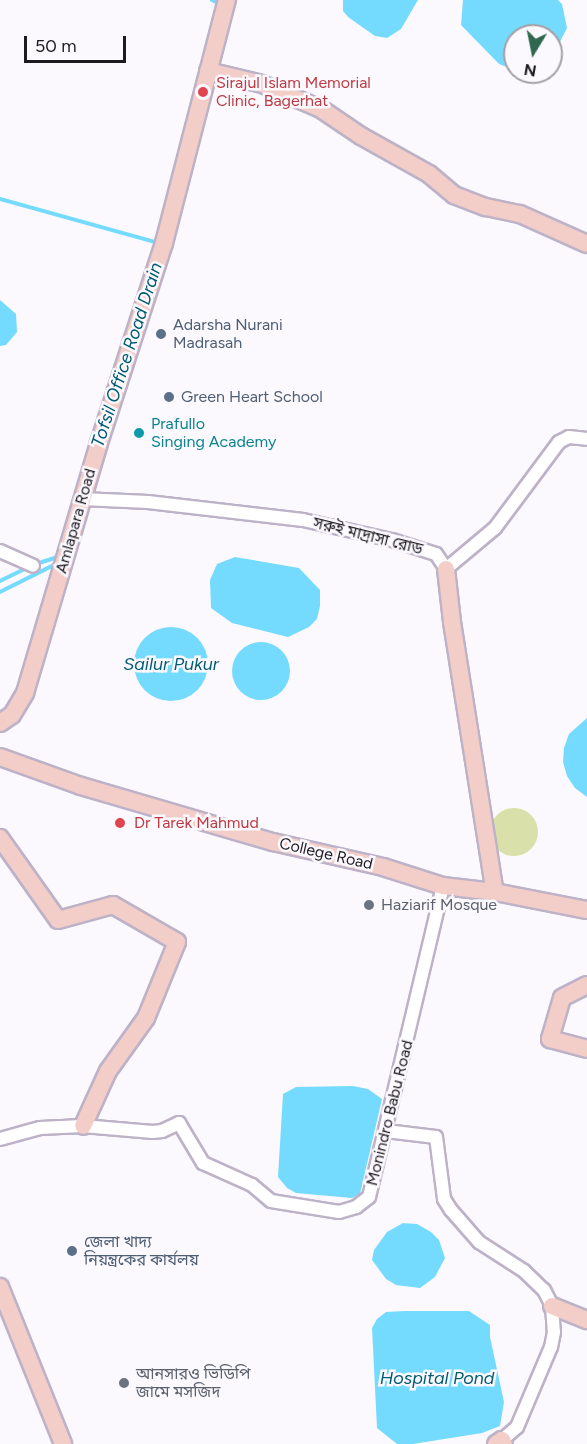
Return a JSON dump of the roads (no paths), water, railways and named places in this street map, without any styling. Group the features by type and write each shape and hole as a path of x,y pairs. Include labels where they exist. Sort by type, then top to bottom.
{"street":[{"name":"Amlapara Road","path":"0,723 12,715 26,693 82,499 164,243 208,71 222,2"},
{"path":"208,71 262,84 321,109 361,136 429,174 454,195 486,207 520,214 587,244"},
{"path":"495,892 452,622 446,569 495,528 559,442 569,437 587,439"},
{"name":"সরুই মাদ্রাসা রোড","path":"82,499 148,502 303,520 392,540 436,554 446,569"},
{"path":"0,551 33,566"},
{"name":"College Road","path":"0,757 149,807 273,842 383,867 443,886 495,892 587,910"},
{"path":"0,838 58,920 113,905 177,942 146,1018 108,1071 83,1126"},
{"name":"Monindro Babu Road","path":"0,1139 40,1128 83,1126 153,1132 162,1131 178,1123 203,1163 252,1185 271,1201 339,1212 356,1207 369,1197 443,886"},
{"path":"587,985 562,998 550,1039 587,1049"},
{"path":"386,1131 436,1137 444,1199 451,1210 479,1242 524,1271 544,1290 552,1306 554,1332 551,1347 517,1427 501,1443"},
{"path":"0,1287 63,1444"},
{"path":"552,1306 587,1320"}],"water":[{"path":"343,0 418,0 401,29 387,38 375,36 348,17 343,11"},
{"path":"463,0 558,0 562,4 567,28 563,36 563,24 503,24 503,66 461,25"},
{"path":"0,300 16,314 17,332 6,345 0,346"},
{"path":"235,557 299,568 320,590 317,619 309,627 288,637 232,623 211,608 210,580 217,564"},
{"name":"Sailur Pukur","path":"171,627 185,630 197,638 205,650 208,664 205,678 197,690 185,698 171,701 157,698 145,690 137,678 134,664 137,650 145,638 157,630"},
{"path":"261,642 272,644 285,655 290,671 288,682 277,695 261,700 250,698 237,687 232,671 234,660 245,647"},
{"path":"587,718 587,797 575,788 567,776 563,762 564,748 569,734"},
{"path":"353,1086 368,1089 382,1099 360,1194 352,1198 296,1193 287,1188 278,1177 283,1094 296,1087"},
{"path":"403,1223 417,1224 431,1232 439,1240 445,1258 435,1277 420,1288 396,1285 386,1279 372,1260 374,1250 387,1232"},
{"name":"Hospital Pond","path":"469,1311 490,1325 490,1337 504,1402 500,1426 482,1433 413,1444 397,1444 377,1428 372,1328 377,1319 386,1312"}],"waterway":[{"path":"212,0 220,4"},
{"name":"Tofsil Office Road Drain","path":"0,199 159,243"},
{"path":"36,564 60,556"},
{"name":"Tofsil Office Road Drain","path":"0,592 58,563"},
{"path":"0,581 29,567"}],"place":[{"name":"Sirajul Islam Memorial Clinic, Bagerhat","path":"203,92"},
{"name":"Adarsha Nurani Madrasah","path":"161,334"},
{"name":"Green Heart School","path":"169,397"},
{"name":"Prafullo Singing Academy","path":"139,433"},
{"name":"Dr Tarek Mahmud","path":"120,823"},
{"name":"Haziarif Mosque","path":"369,905"},
{"name":"জেলা খাদ্য নিয়ন্ত্রকের কার্যলয়","path":"72,1251"},
{"name":"আনসারও ভিডিপি জামে মসজিদ","path":"124,1383"}]}
